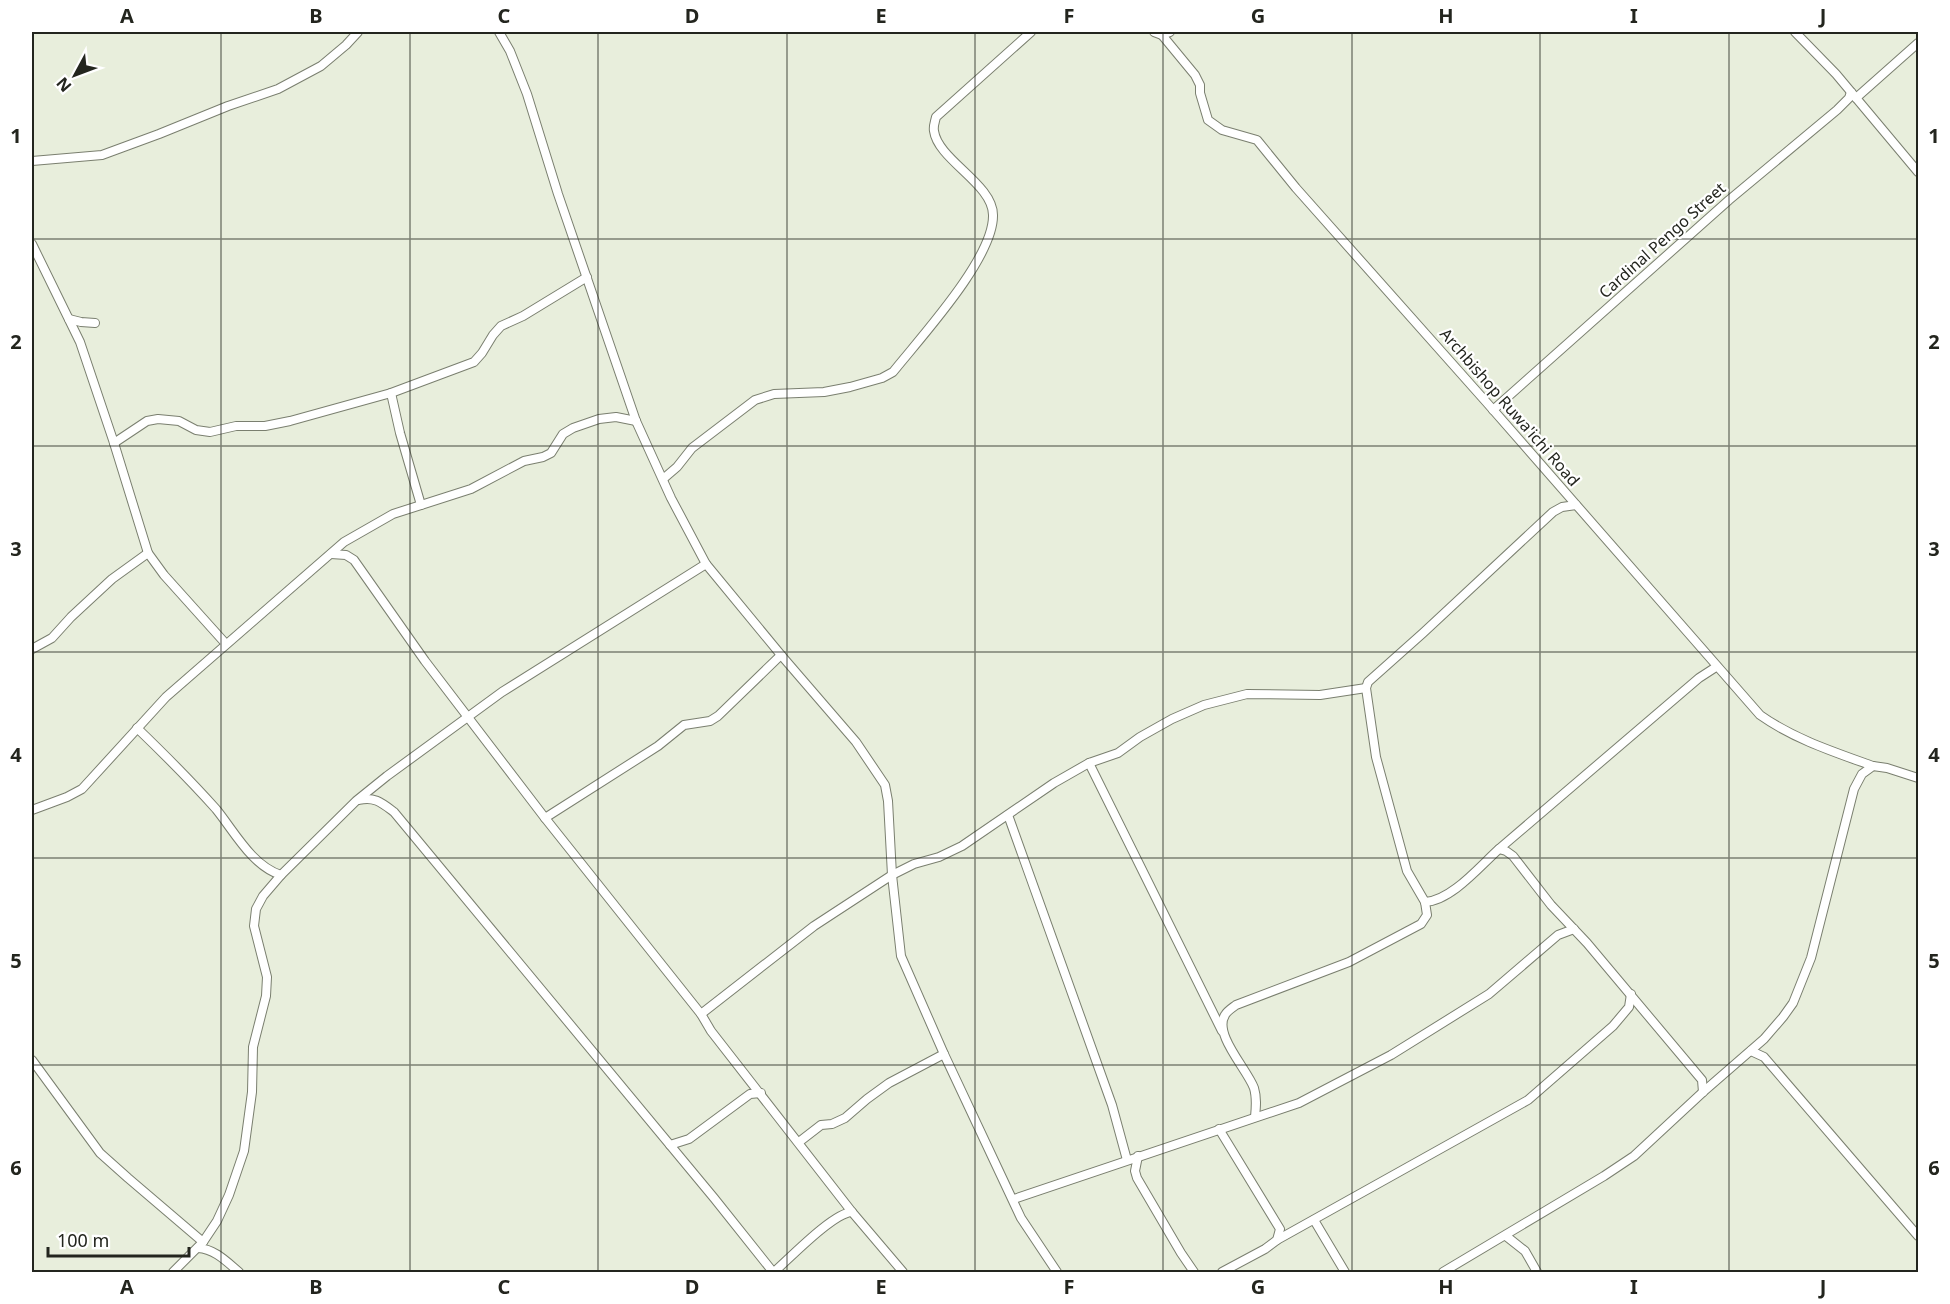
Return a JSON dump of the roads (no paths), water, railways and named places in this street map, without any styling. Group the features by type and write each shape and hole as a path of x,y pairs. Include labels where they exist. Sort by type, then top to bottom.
{"street":[{"path":"32,161 102,155 228,105 278,89 321,66 358,32"},
{"path":"499,32 510,51 527,94 558,194 636,421 671,498 706,564 856,742 885,784 901,956 1021,1218 1057,1272"},
{"path":"663,479 677,467 692,448 755,400 774,394 824,392 850,387 882,378 892,372 974,269 994,219 993,209 987,197 940,145 934,134 936,117 1031,32"},
{"path":"1795,32 1836,74 1918,172"},
{"name":"Archbishop Ruwa'ichi Road","path":"1162,33 1195,75 1200,85 1208,120 1222,130 1257,140 1296,188 1760,715 1778,727 1825,749 1873,766 1918,778"},
{"name":"Cardinal Pengo Street","path":"1493,410 1729,200 1918,43"},
{"path":"32,244 80,342 148,553 164,575 226,644"},
{"path":"114,443 147,421 178,421 196,430 210,432 236,426 265,426 391,393 474,362 501,326 523,316 587,277"},
{"path":"69,319 95,322"},
{"path":"391,393 421,505"},
{"path":"32,810 82,789 166,697 344,542 393,514 471,489 524,461 543,457 550,453 563,434 573,428 599,419 616,417 636,421"},
{"path":"1224,1034 1222,1023 1226,1014 1236,1005 1349,962 1421,924 1427,915 1425,902 1407,871 1376,757 1366,688 1368,682 1553,512 1562,507 1576,505"},
{"path":"32,649 52,638 112,579 148,553"},
{"path":"331,554 346,555 354,560 425,661 545,818 701,1014 711,1031 852,1212 903,1272"},
{"path":"173,1272 200,1245 217,1221 229,1195 244,1151 252,1092 253,1047 266,996 267,977 255,936 256,909 263,896 281,875 356,801 387,776 502,692 706,564"},
{"path":"545,818 658,746 684,725 710,721 718,716 781,655"},
{"path":"1425,902 1433,902 1447,895 1699,678 1716,667"},
{"path":"701,1014 814,926 892,875 962,846 1054,783 1089,763 1118,753 1140,737 1172,719 1204,705 1247,694 1320,695 1366,688"},
{"path":"137,728 215,808 252,854 272,872 281,875"},
{"path":"1089,763 1224,1034 1254,1087 1255,1117"},
{"path":"1443,1272 1506,1236 1634,1156 1764,1039 1793,1003 1811,958 1854,789 1862,774 1873,766"},
{"path":"356,801 369,798 381,801 394,812 773,1272 824,1228 847,1212 852,1212"},
{"path":"1008,815 1113,1106 1127,1160"},
{"path":"1499,849 1513,856 1551,905 1631,994 1702,1080 1703,1092"},
{"path":"1014,1199 1299,1103 1391,1055 1489,994 1558,935 1574,929"},
{"path":"1222,1272 1528,1100 1613,1026 1629,1007 1631,994"},
{"path":"1751,1051 1764,1057 1918,1236"},
{"path":"799,1142 821,1125 832,1124 845,1118 889,1083 944,1054"},
{"path":"32,1060 100,1153 200,1245 221,1257 239,1272"},
{"path":"670,1145 689,1139 750,1094 761,1093"},
{"path":"1219,1129 1280,1229 1277,1240"},
{"path":"1138,1156 1135,1171 1137,1178 1180,1253 1194,1272"},
{"path":"1314,1220 1345,1272"},
{"path":"1506,1236 1525,1251 1537,1272"}]}
